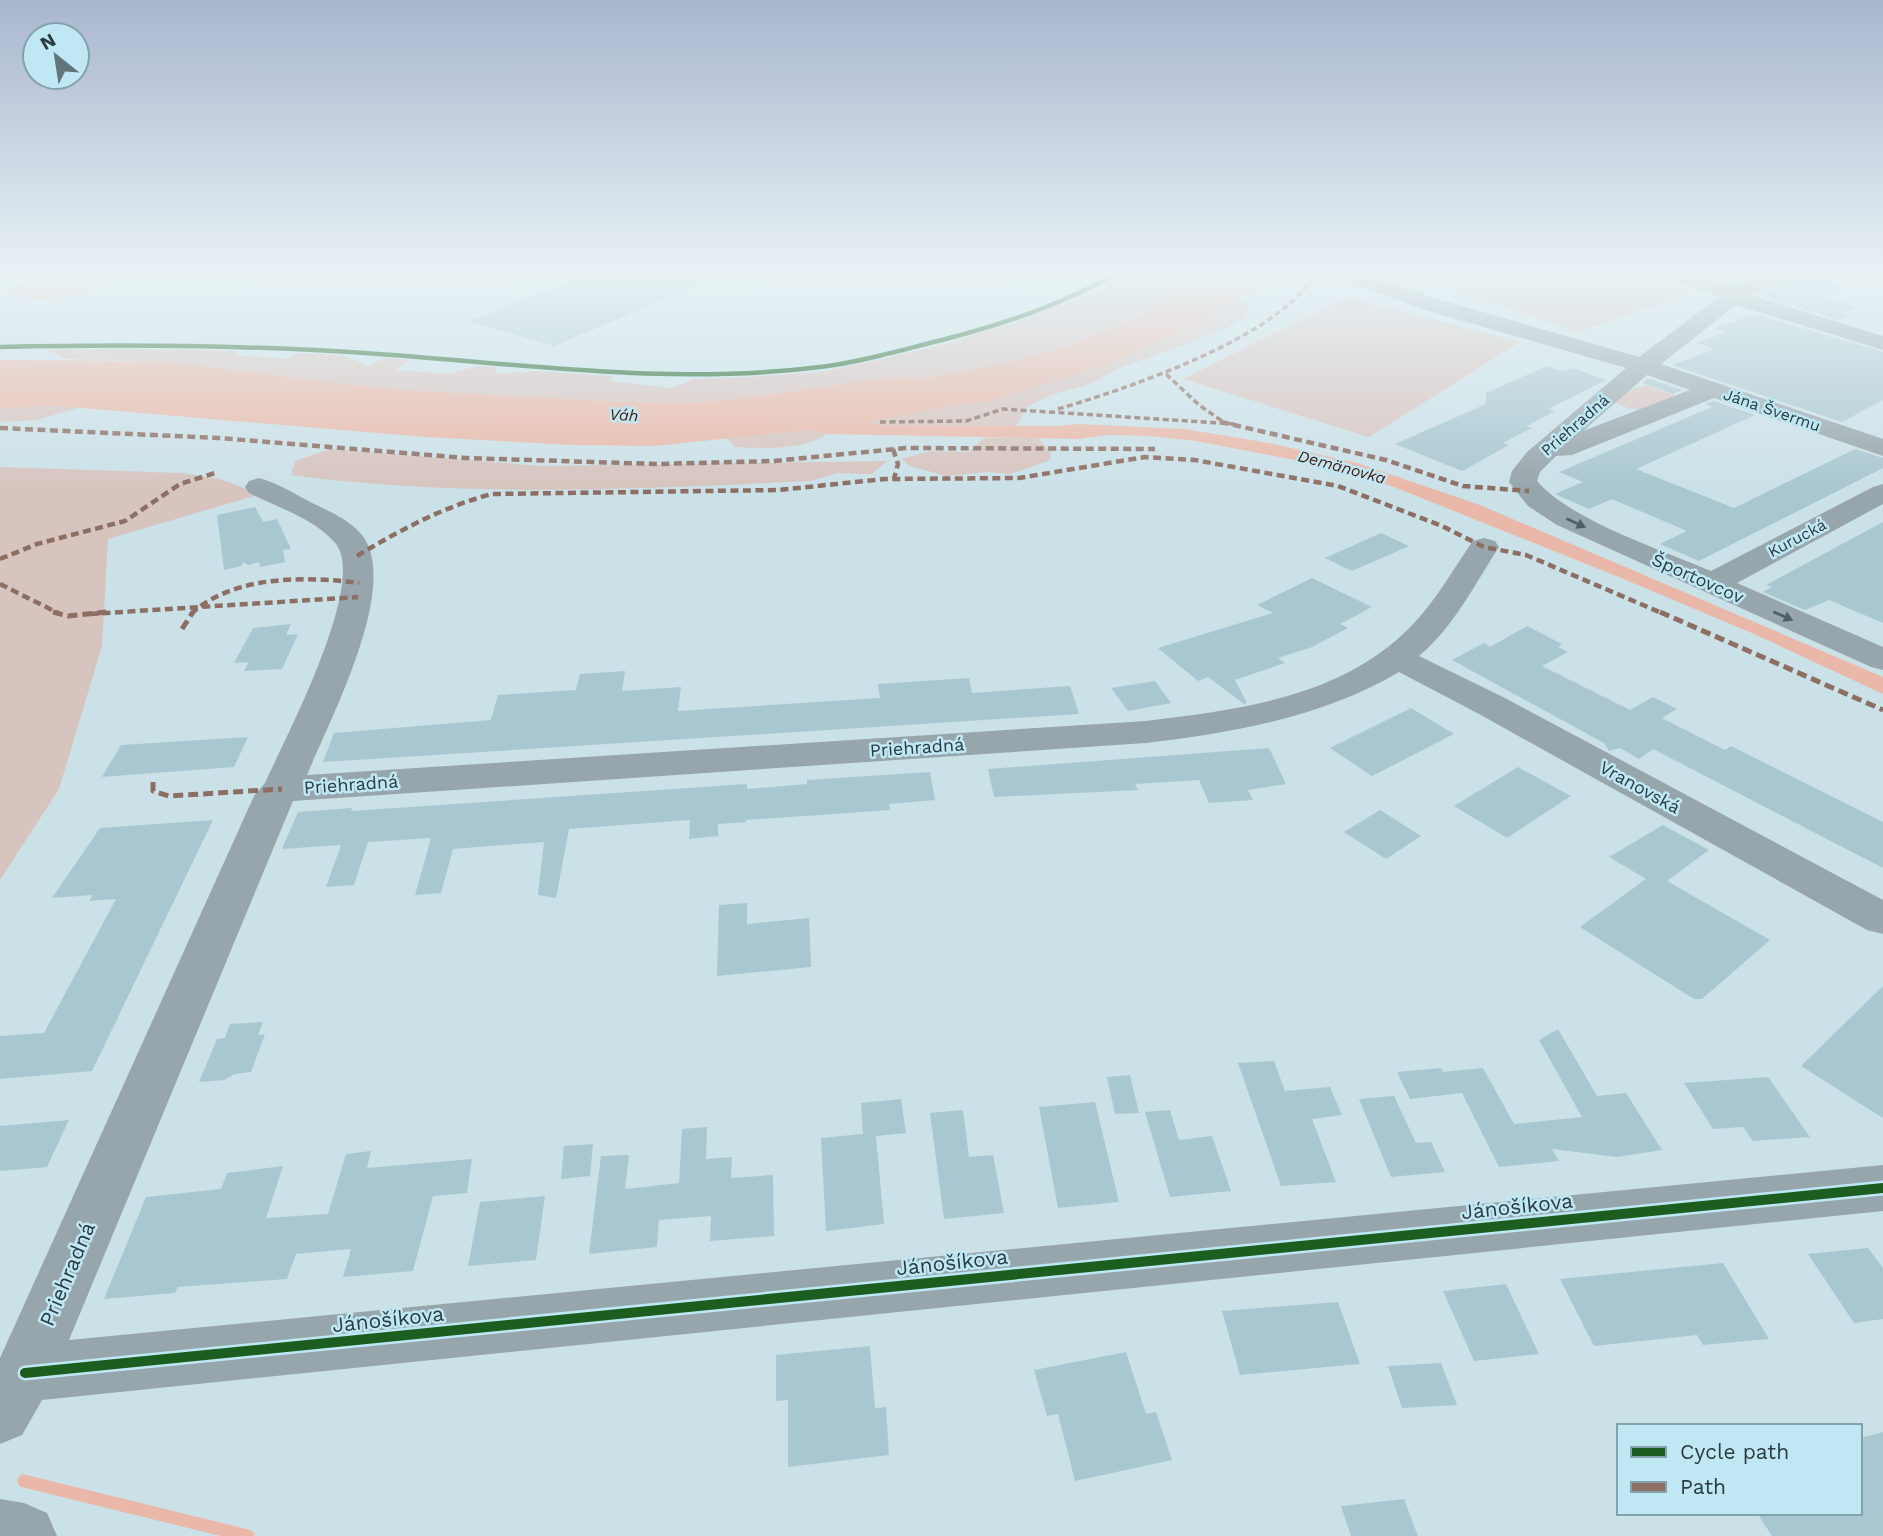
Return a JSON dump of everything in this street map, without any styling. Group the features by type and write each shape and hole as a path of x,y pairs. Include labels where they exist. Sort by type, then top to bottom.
{"street":[{"name":"Jána Švermu","path":"1570,345 1877,441"},
{"name":"Priehradná","path":"1530,470 1643,366 1671,345"},
{"path":"1530,470 1713,390"},
{"name":"Športovcov","path":"1530,470 1538,500 1567,519 1883,660"},
{"name":"Priehradná","path":"13,1393 274,796 282,789 349,631 359,589 359,567 352,543 320,515 259,487"},
{"name":"Kurucká","path":"1711,584 1883,493"},
{"name":"Priehradná","path":"282,789 1177,729 1249,717 1311,701 1379,668 1395,657 1418,639 1437,616 1485,547"},
{"name":"Vranovská","path":"1395,657 1492,706 1883,919"},
{"name":"Jánošíkova","path":"13,1393 1883,1188"},
{"path":"0,1532 24,1536"}],"shaded area":[{"path":"942,345 1067,345 1006,362 924,378 897,376 737,399 684,403 390,389 163,361 65,359 46,349 237,349 235,355 286,359 298,352 340,354 368,366 385,357 410,359 396,370 447,374 480,366 496,366 496,374 536,371 614,376 610,381 671,388 695,379 822,372"},
{"path":"1139,345 1183,345 1113,371 1091,384 1051,395 1027,407 1016,426 883,425 865,422 986,402"},
{"path":"1252,345 1516,345 1369,437 1183,379"},
{"path":"1645,385 1674,395 1675,398 1652,407 1637,409 1622,406 1615,401 1623,393"},
{"path":"81,407 37,420 0,422 0,408"},
{"path":"807,430 828,434 795,446 771,448 735,447 726,438"},
{"path":"984,438 1038,438 1051,453 1050,460 1011,474 988,472 946,476 910,466 901,459 930,451 969,452"},
{"path":"330,449 541,466 887,461 872,474 838,473 810,481 616,489 420,487 291,475 295,461"},
{"path":"0,467 182,473 220,479 261,494 108,539 102,646 59,789 0,880"}],"water":[{"path":"1067,345 1152,345 1107,365 986,402 868,422 883,425 1079,424 1185,429 1269,443 1357,463 1480,505 1883,677 1883,694 1754,634 1394,487 1337,468 1196,441 1149,436 1106,435 1079,439 828,434 807,430 655,446 573,445 426,437 58,406 0,408 0,360 163,361 390,389 684,403 737,399 897,376 924,378 1006,362"}],"building":[{"path":"1702,345 1859,345 1883,352 1883,400 1842,422 1672,365 1715,349"},
{"path":"1547,366 1563,372 1573,368 1606,380 1548,409 1555,411 1527,426 1532,428 1503,443 1509,445 1462,471 1395,444 1486,404 1486,393"},
{"path":"1648,378 1682,390 1673,394 1642,383"},
{"path":"1714,401 1755,415 1636,469 1734,508 1855,449 1883,458 1883,468 1699,561 1660,544 1687,531 1612,499 1589,509 1555,494 1583,482 1559,472 1712,407 1705,404"},
{"path":"255,507 263,522 277,519 291,549 283,550 285,562 260,567 259,562 248,565 244,562 241,566 224,570 217,515"},
{"path":"1883,522 1883,623 1829,600 1805,610 1763,592 1772,587 1766,585"},
{"path":"1381,533 1409,546 1352,571 1325,558"},
{"path":"1312,578 1372,607 1340,624 1348,628 1312,647 1278,658 1285,663 1235,680 1247,703 1244,704 1208,677 1198,681 1158,648 1273,613 1257,605"},
{"path":"291,624 286,635 298,634 282,669 244,671 249,662 234,663 253,628"},
{"path":"1527,626 1562,644 1558,647 1568,652 1542,666 1630,710 1653,697 1677,709 1662,718 1725,750 1731,746 1883,822 1883,868 1653,749 1639,759 1620,748 1609,751 1604,743 1452,660 1484,643 1490,647"},
{"path":"625,671 622,691 681,687 678,711 880,698 878,684 969,678 972,693 1070,686 1079,714 323,762 334,733 491,720 498,695 576,690 580,674"},
{"path":"1155,681 1171,703 1128,711 1111,688"},
{"path":"1411,708 1454,734 1372,776 1330,748"},
{"path":"248,737 234,767 102,777 121,745"},
{"path":"1269,748 1286,784 1248,790 1253,800 1209,803 1199,780 1135,784 1138,790 994,797 988,769"},
{"path":"1518,767 1571,796 1507,838 1454,806"},
{"path":"930,772 935,800 889,804 890,810 718,824 718,836 689,839 690,820 569,829 556,898 538,895 544,842 453,849 441,893 415,895 431,838 368,842 354,885 326,887 341,845 282,849 298,812 352,808 351,811 747,784 747,789 807,784 807,780"},
{"path":"1380,810 1421,836 1386,859 1344,832"},
{"path":"213,820 92,1071 0,1079 0,1036 44,1033 116,899 89,901 93,895 52,898 100,828"},
{"path":"1663,825 1709,850 1667,881 1770,940 1702,999 1694,999 1580,927 1646,879 1609,857"},
{"path":"747,903 747,924 809,918 811,967 717,976 719,905"},
{"path":"1883,986 1883,1118 1801,1066"},
{"path":"263,1022 258,1035 265,1034 251,1072 235,1074 224,1080 199,1082 217,1039 225,1038 230,1024"},
{"path":"1558,1029 1597,1096 1626,1093 1662,1150 1617,1157 1552,1149 1559,1161 1499,1167 1462,1093 1410,1099 1397,1072 1441,1068 1443,1072 1483,1068 1514,1124 1582,1117 1539,1040"},
{"path":"1274,1061 1285,1091 1330,1087 1342,1115 1312,1119 1336,1182 1281,1186 1238,1063"},
{"path":"1130,1075 1139,1113 1115,1114 1107,1077"},
{"path":"1768,1077 1810,1137 1753,1141 1743,1127 1713,1129 1684,1083"},
{"path":"1394,1096 1416,1143 1431,1142 1445,1172 1391,1177 1359,1099"},
{"path":"901,1099 906,1133 876,1136 884,1224 826,1231 821,1138 863,1134 861,1103"},
{"path":"1095,1102 1119,1202 1058,1208 1039,1107"},
{"path":"963,1110 969,1157 993,1155 1004,1213 944,1219 930,1113"},
{"path":"1170,1110 1179,1140 1212,1136 1231,1191 1170,1197 1145,1112"},
{"path":"69,1120 47,1167 0,1171 0,1126"},
{"path":"707,1127 706,1159 732,1157 731,1178 773,1175 774,1236 710,1241 711,1216 659,1220 657,1247 589,1254 601,1156 629,1155 625,1189 679,1183 682,1129"},
{"path":"593,1144 590,1176 561,1179 564,1146"},
{"path":"371,1151 367,1168 472,1159 467,1193 433,1196 413,1271 343,1277 351,1249 296,1254 287,1279 178,1287 175,1293 104,1299 146,1197 221,1189 227,1173 283,1166 266,1218 328,1214 346,1154"},
{"path":"545,1196 536,1260 468,1266 480,1202"},
{"path":"1868,1248 1883,1268 1883,1319 1854,1323 1808,1254"},
{"path":"1723,1263 1769,1339 1703,1345 1697,1335 1594,1346 1560,1279"},
{"path":"1506,1284 1539,1354 1474,1361 1443,1291"},
{"path":"1338,1302 1360,1364 1240,1375 1222,1311"},
{"path":"870,1346 875,1408 886,1407 889,1455 788,1467 788,1400 776,1401 776,1355"},
{"path":"1126,1352 1146,1414 1156,1412 1172,1460 1075,1481 1058,1414 1047,1416 1034,1370"},
{"path":"1441,1363 1457,1405 1402,1408 1388,1366"},
{"path":"1883,1432 1883,1536 1772,1536 1758,1515 1862,1515 1862,1437"},
{"path":"1404,1499 1418,1536 1351,1536 1341,1506"}],"waterway":[{"path":"24,1481 248,1536"}],"marked path":[{"path":"1058,409 1115,392 1167,372 1224,345"},
{"path":"1166,374 1199,405 1225,423"},
{"path":"880,422 966,421 1003,409 1229,423 1386,460 1463,486 1529,491"},
{"path":"0,428 219,438 466,458 657,464 773,461 906,448 1155,449"},
{"path":"893,449 898,464 894,479"},
{"path":"357,556 422,519 492,494 779,490 884,479 1019,478 1145,457 1195,460 1338,486 1442,526 1484,547 1526,555 1883,710"},
{"path":"0,559 37,544 125,521 180,484 215,473"},
{"path":"182,629 192,612 210,599 234,590 288,581 359,583"},
{"path":"0,584 50,611 68,616 123,610 358,597"},
{"path":"153,782 153,791 169,796 282,789"}],"cycle path":[{"path":"0,347 91,345 319,350 592,371 706,375 820,367 923,345"},
{"path":"25,1373 1883,1188"}],"water label":[{"name":"Váh","path":"624,415"},
{"name":"Demänovka","path":"1342,467"}]}
